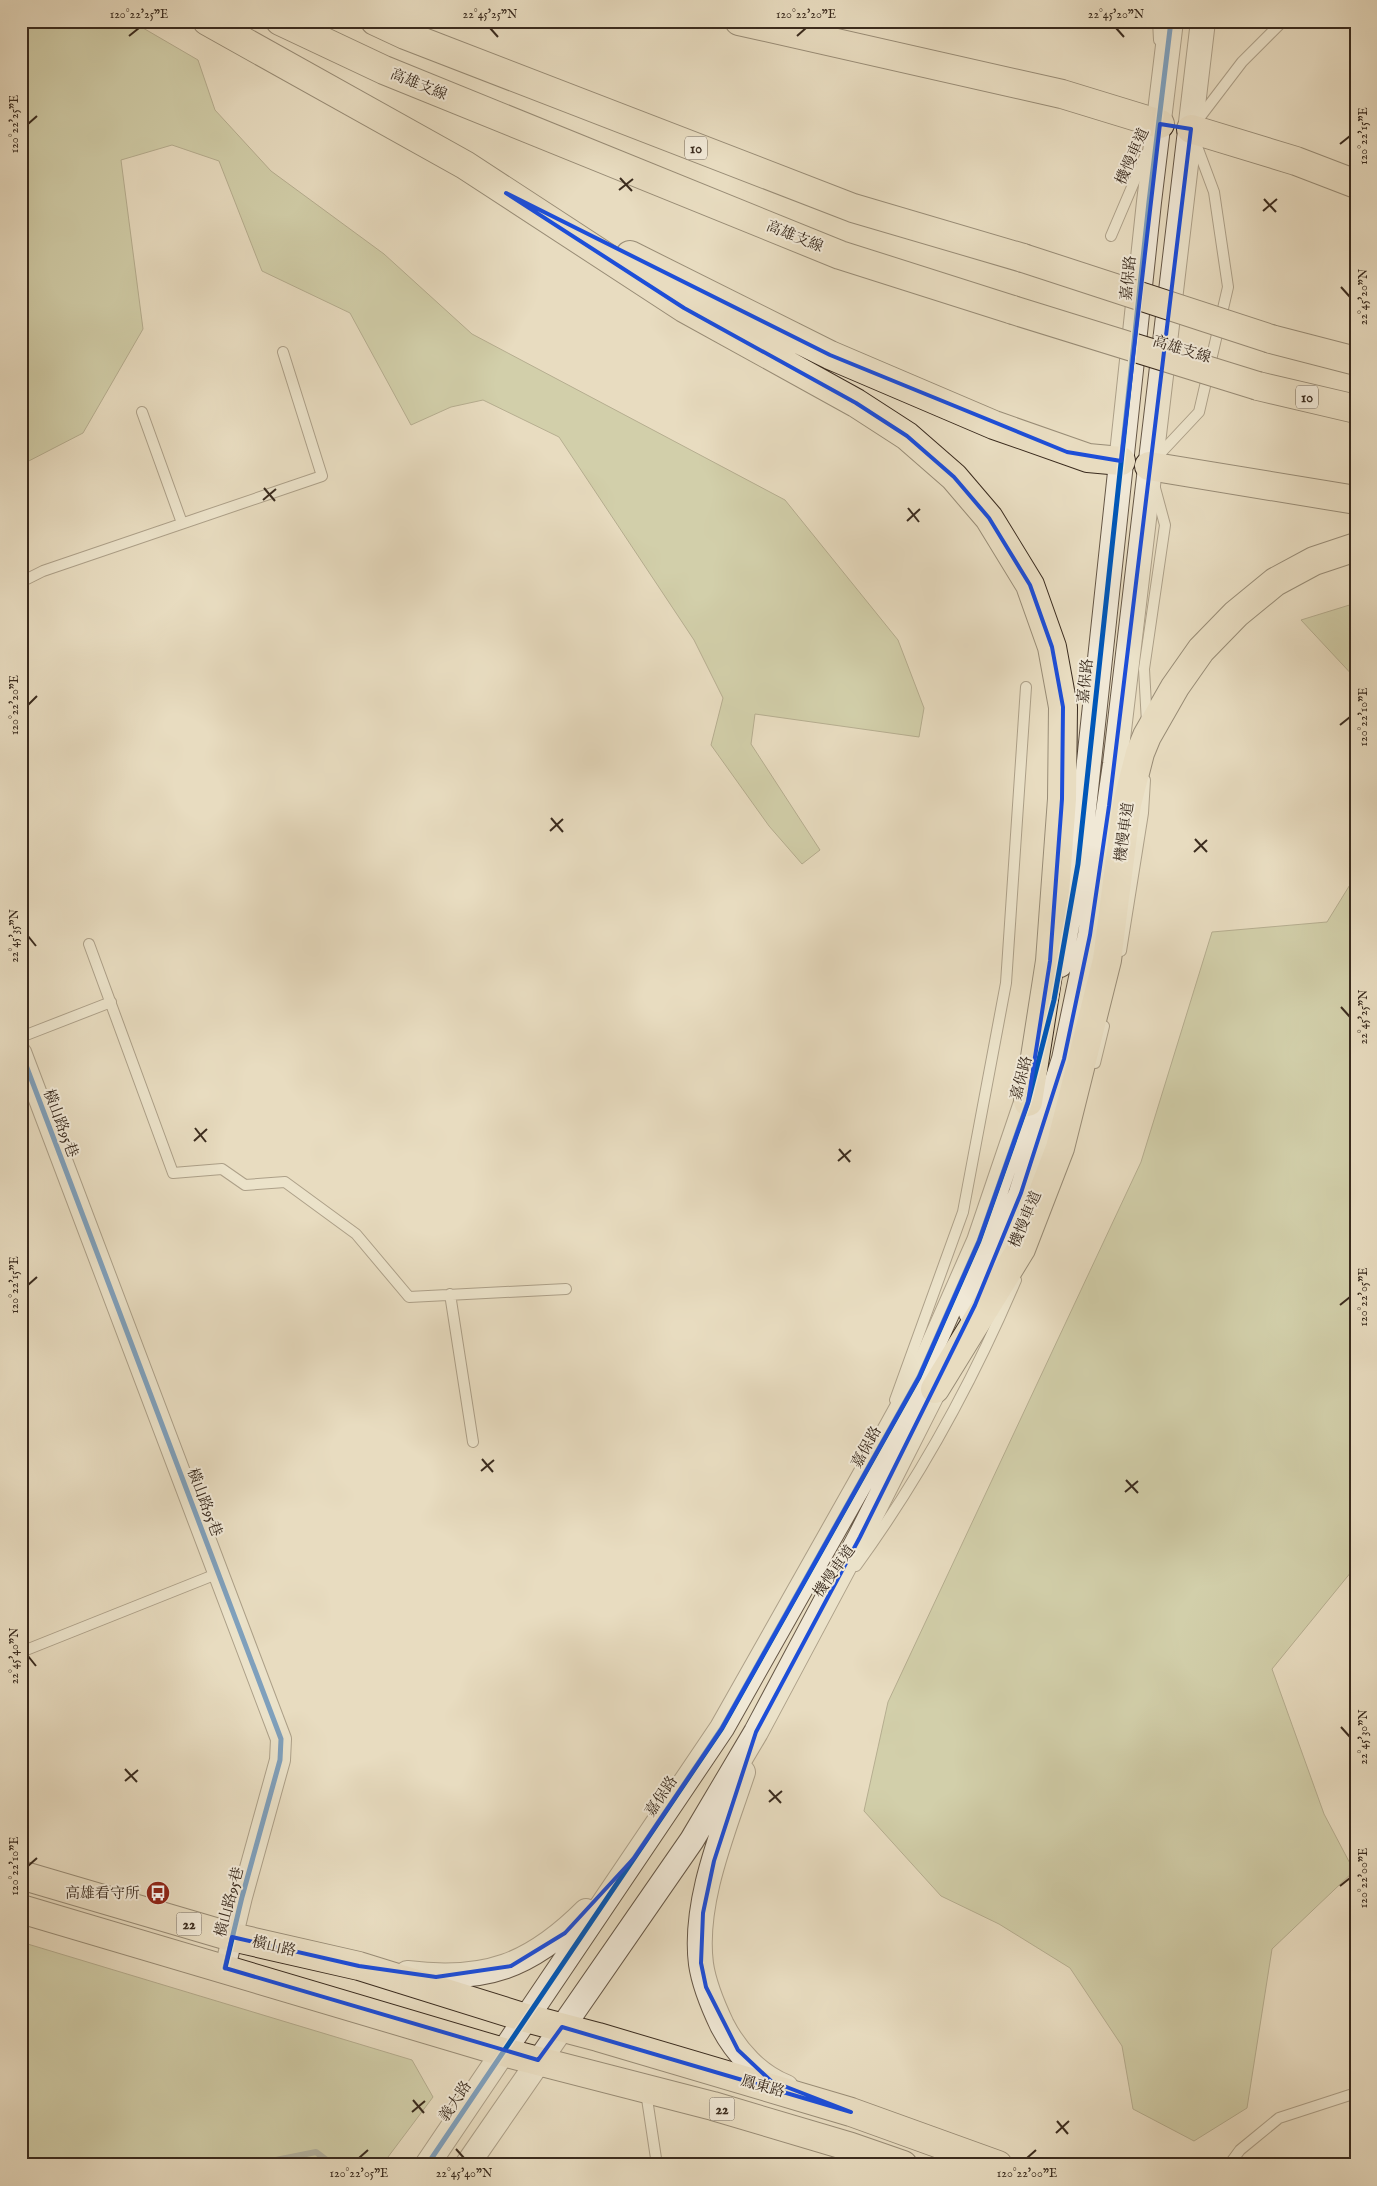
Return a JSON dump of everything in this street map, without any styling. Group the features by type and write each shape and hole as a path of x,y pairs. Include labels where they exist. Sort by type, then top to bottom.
{"main road":[{"path":"206,21 465,165 506,194 684,308 856,403 907,436 954,477 989,518 1030,585 1052,647 1063,707 1062,799 1050,961 1028,1102"},
{"name":"高雄支線","path":"280,21 384,70 840,255 1258,386 1356,409"},
{"name":"10","path":"375,21 405,35 853,208 1023,258 1271,339 1356,361"},
{"path":"739,21 1062,94 1160,124"},
{"path":"1191,129 1296,161 1356,184"},
{"path":"506,194 830,355 994,425 1067,452 1088,458 1121,461"},
{"path":"1149,466 1356,500"},
{"path":"935,1390 1021,1249 1060,1148 1107,960 1127,804 1140,753 1147,736 1175,687 1201,650 1236,614 1275,582 1314,561 1356,547"},
{"name":"橫山路","path":"21,1875 232,1937 359,1966 526,2018"},
{"name":"22","path":"21,1909 226,1968 503,2052 713,2106 842,2144 902,2165"},
{"name":"鳳東路","path":"526,2018 851,2112 998,2165"}],"street":[{"name":"嘉保路","path":"526,2018 722,1728 919,1377 979,1241 1028,1102 1054,1000 1078,864 1171,21"},
{"path":"467,2165 692,1840 756,1732 805,1636 860,1537 935,1390 975,1305 1021,1193 1064,1059 1090,935 1109,806 1203,21"},
{"path":"1160,124 1191,129"},
{"path":"1121,461 1149,466"},
{"name":"橫山路95巷","path":"21,1052 281,1739 280,1760 232,1937 226,1968"},
{"path":"756,1732 714,1861 703,1913 701,1963 706,1987 727,2033 738,2050 753,2066 771,2081 851,2112"},
{"path":"359,1966 436,1977 511,1966 538,1952 565,1932 634,1858"},
{"name":"義大路","path":"427,2165 526,2018"}],"lane":[{"name":"機慢車道","path":"1111,236 1160,124 1158,21"},
{"path":"1149,466 1199,412 1228,287 1214,192 1191,129 1242,62 1283,21"},
{"path":"21,582 43,571 322,476 283,352"},
{"path":"142,412 182,524"},
{"name":"機慢車道","path":"1118,962 1143,813 1147,736 1144,668 1165,525 1149,466"},
{"path":"874,1457 963,1212 1006,983 1026,687"},
{"path":"89,944 174,1173 222,1169 245,1185 285,1182 356,1234 409,1297 566,1289"},
{"path":"21,1037 110,1002"},
{"path":"1091,1076 1106,1019"},
{"name":"機慢車道","path":"805,1636 874,1542 932,1451 996,1327 1062,1169 1082,1104"},
{"path":"450,1294 473,1442"},
{"path":"21,1652 218,1573"},
{"path":"646,2090 657,2165"},
{"path":"1229,2165 1240,2150 1279,2118 1356,2093"}],"highlighted area":[{"path":"1160,124 1191,129 1109,806 1090,935 1064,1059 1021,1193 975,1305 860,1537 756,1732 714,1861 703,1913 701,1963 706,1987 738,2050 771,2081 851,2112 562,2027 538,2060 225,1968 232,1937 359,1966 436,1977 511,1966 565,1933 634,1858 722,1728 919,1377 979,1241 1028,1102 1050,961 1062,799 1063,707 1052,647 1030,585 989,518 954,477 907,436 856,403 684,308 506,193 830,355 1067,452 1121,461"}],"green space":[{"path":"21,21 131,21 198,60 215,110 271,171 384,254 472,334 785,500 898,640 924,708 919,737 755,714 751,744 820,850 802,864 769,826 711,745 723,698 694,640 559,437 483,400 451,407 411,425 350,313 262,271 219,161 172,145 121,160 143,329 83,433 21,465"},
{"path":"1356,603 1356,679 1301,620"},
{"path":"1356,875 1356,1566 1272,1669 1324,1814 1354,1871 1272,1949 1247,2108 1194,2141 1133,2109 1122,2046 1070,1968 999,1924 941,1896 864,1811 888,1702 1141,1162 1212,932 1327,922"},
{"path":"21,1942 412,2060 433,2097 382,2165 21,2165"}],"waterway":[{"path":"266,2165 271,2161 316,2152 333,2165"}],"cycle path":[{"path":"427,2165 722,1728 919,1377 979,1241 1028,1102 1054,1000 1078,864 1149,202 1171,21"},
{"path":"21,1052 281,1739 280,1760 242,1897 225,1968"}],"place":[{"name":"高雄看守所","path":"158,1893"}]}
